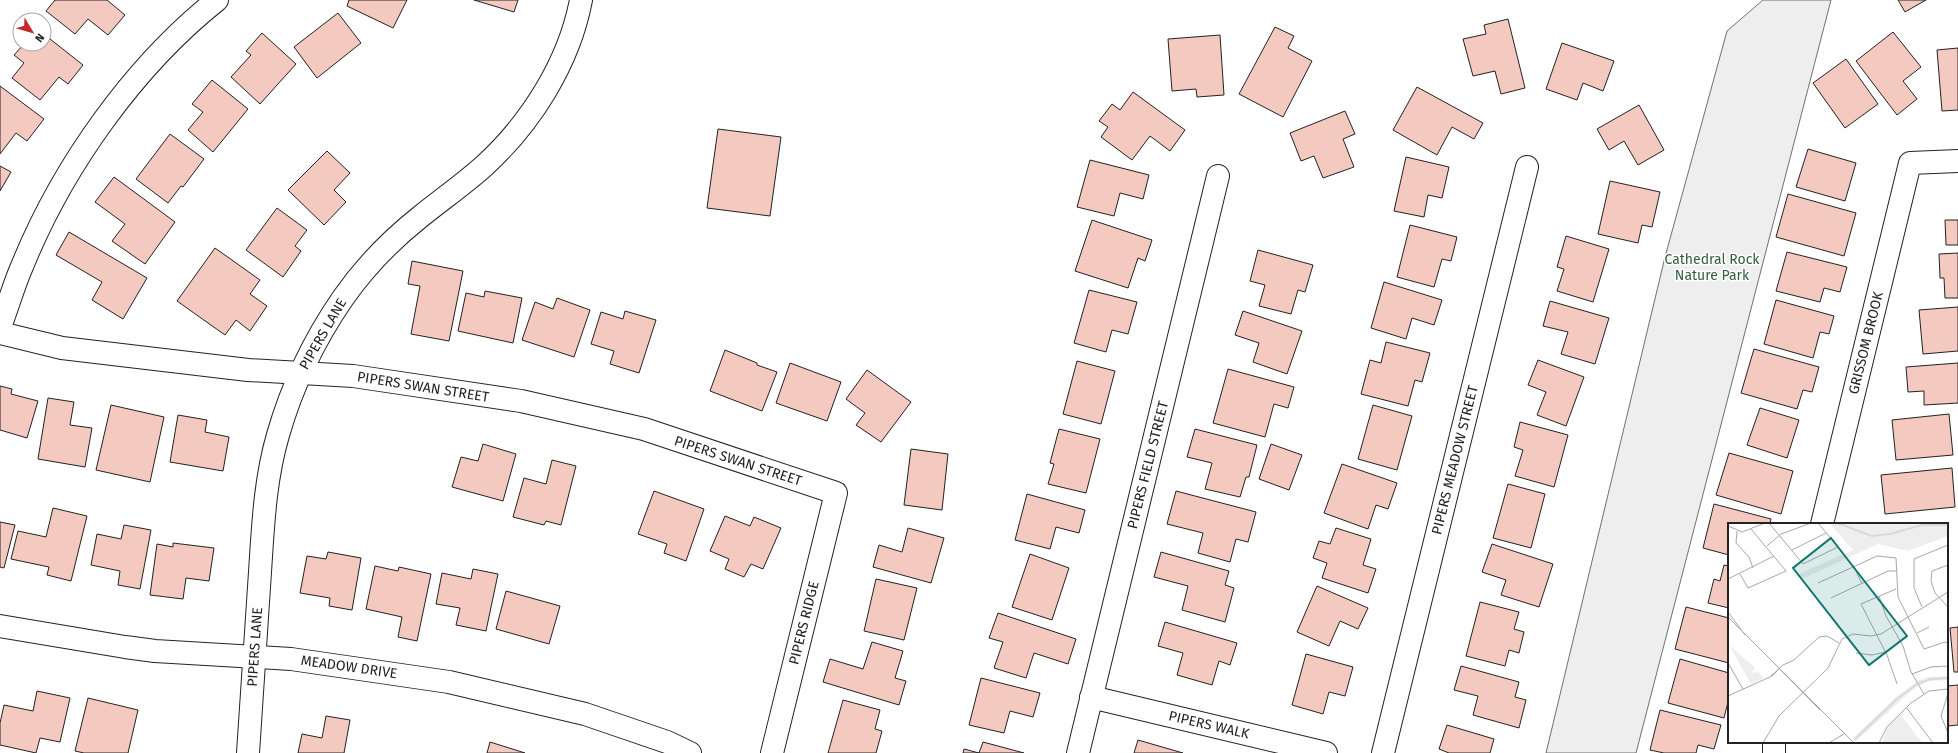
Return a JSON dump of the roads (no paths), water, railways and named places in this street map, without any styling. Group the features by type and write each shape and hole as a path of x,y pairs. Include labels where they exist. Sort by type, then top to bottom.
{"street":[{"path":"0,327 23,263 56,195 96,131 143,71 195,17 217,0"},
{"name":"PIPERS LANE","path":"248,753 254,657 269,476 278,435 300,374 333,313 370,264 414,222 485,165 515,134 542,95 565,51 574,28 581,0"},
{"name":"GRISSOM BROOK","path":"1822,523 1910,163 1958,161"},
{"name":"PIPERS MEADOW STREET","path":"1383,753 1527,167"},
{"name":"PIPERS FIELD STREET","path":"1078,753 1218,176"},
{"name":"PIPERS SWAN STREET","path":"0,333 62,348 248,370 353,376 529,403 644,429 836,493"},
{"name":"PIPERS RIDGE","path":"772,753 836,493"},
{"name":"MEADOW DRIVE","path":"0,626 47,635 154,651 291,659 449,682 585,714 668,742 690,753"},
{"name":"PIPERS WALK","path":"1091,697 1326,753"}],"park label":[{"name":"Cathedral Rock Nature Park","path":"1712,268"}]}
